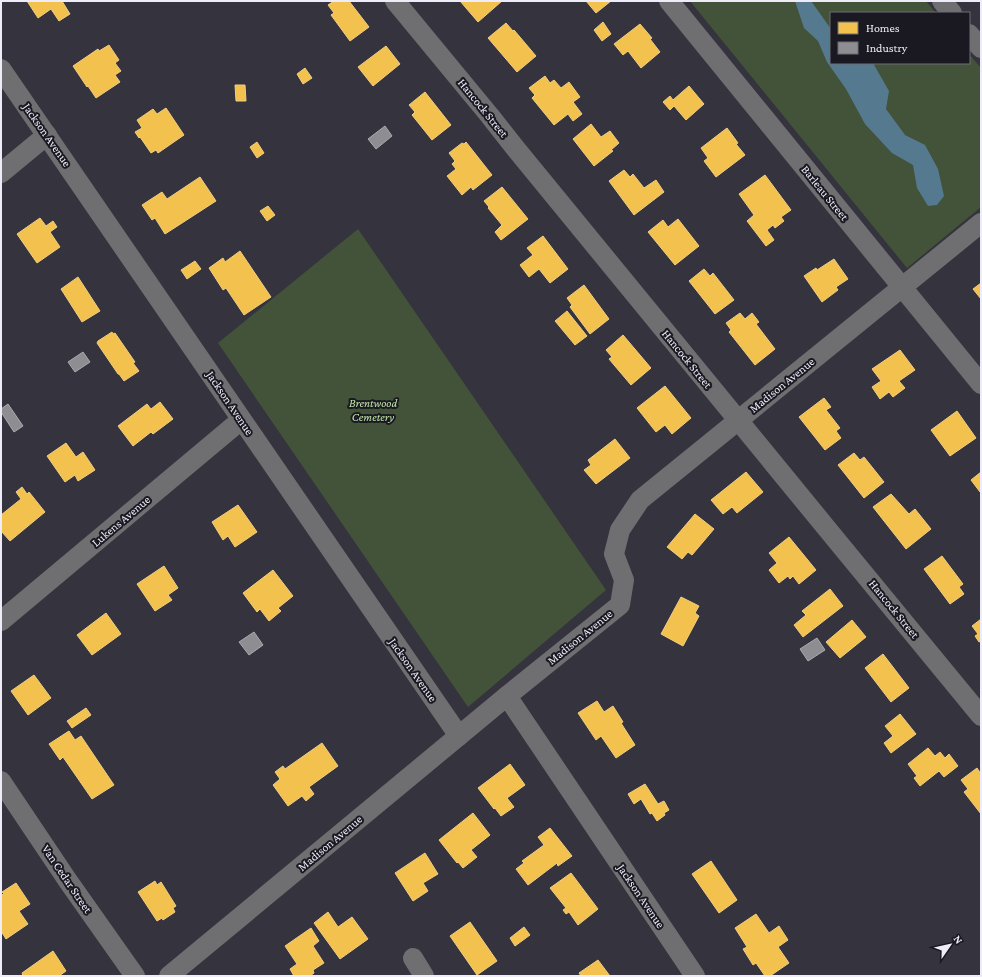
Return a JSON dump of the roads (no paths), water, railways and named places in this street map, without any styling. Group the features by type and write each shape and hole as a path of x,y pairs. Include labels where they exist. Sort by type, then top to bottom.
{"street":[{"name":"Hancock Street","path":"395,1 697,372 780,469 981,716"},
{"name":"Barleau Street","path":"669,1 981,384"},
{"path":"942,1 951,12"},
{"path":"970,35 981,48"},
{"name":"Jackson Avenue","path":"1,70 459,736"},
{"path":"1,173 47,135"},
{"name":"Madison Avenue","path":"169,976 507,696 620,605 624,580 614,554 620,530 640,500 981,223"},
{"name":"Lukens Avenue","path":"1,621 241,420"},
{"name":"Jackson Avenue","path":"507,696 695,976"},
{"name":"Van Cedar Street","path":"1,781 68,881 135,976"},
{"path":"413,958 424,976"}],"water":[{"path":"795,1 811,1 830,28 830,64 874,64 889,91 886,109 905,135 925,145 938,169 944,196 937,205 928,206 917,188 913,165 892,153 865,124 846,89 827,62 818,41 804,28"}],"park label":[{"name":"Brentwood Cemetery","path":"373,410"}]}
